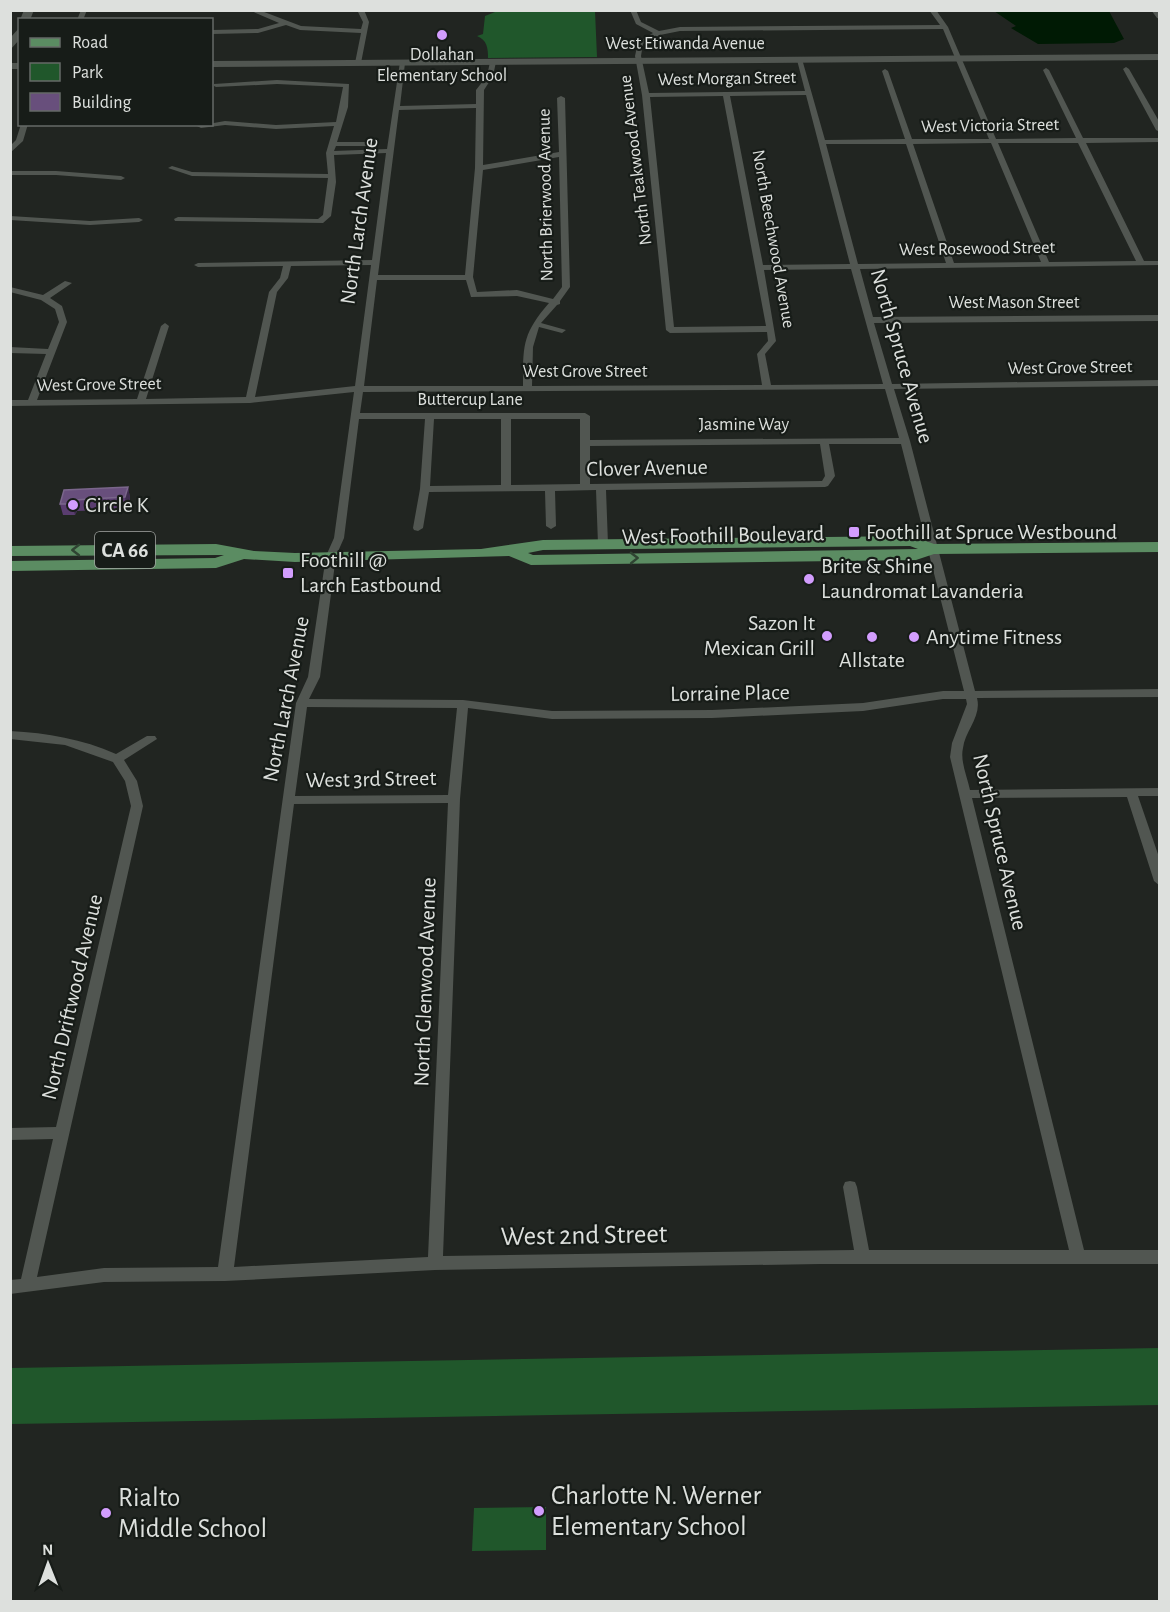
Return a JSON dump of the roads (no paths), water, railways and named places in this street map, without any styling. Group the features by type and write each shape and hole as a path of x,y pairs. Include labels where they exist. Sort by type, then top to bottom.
{"main road":[{"name":"West Foothill Boulevard","path":"10,566 216,563 238,556 597,552 602,550 603,544 912,541 932,549"},
{"name":"West Foothill Boulevard","path":"514,552 531,560 916,555 932,549 1160,547"},
{"path":"81,565 99,559 190,556 196,549"},
{"name":"West Foothill Boulevard","path":"10,551 216,549 238,556"},
{"path":"10,559 31,556 38,550"}],"street":[{"path":"252,10 285,23 319,30 364,31"},
{"path":"358,63 366,22 360,10"},
{"path":"633,10 638,22 658,33 695,28 945,27"},
{"path":"932,10 945,27 996,141 1046,265"},
{"path":"1156,10 1160,16"},
{"path":"213,32 258,32 285,23"},
{"path":"10,47 18,33"},
{"name":"North Teakwood Avenue","path":"658,33 640,43 637,49 646,95 670,330 771,329"},
{"name":"West Etiwanda Avenue","path":"213,64 1160,57"},
{"name":"North Spruce Avenue","path":"800,60 869,320 905,441 971,696 972,712 956,747 1078,1256"},
{"path":"493,62 490,76 480,90 479,168 469,276 474,295 517,293 557,302"},
{"name":"North Larch Avenue","path":"225,1274 302,703 314,677 331,556 339,538 402,63"},
{"path":"1126,69 1160,130"},
{"path":"1046,70 1142,264"},
{"path":"885,71 951,265"},
{"path":"178,219 324,219 332,176 330,153 347,87 343,83 216,85"},
{"name":"West Morgan Street","path":"646,95 809,93"},
{"name":"North Beechwood Avenue","path":"726,94 771,329 772,341 761,354 767,388"},
{"name":"North Brierwood Avenue","path":"528,389 529,342 536,324 557,302 566,287 561,98"},
{"path":"396,108 479,106"},
{"path":"213,124 225,123 276,127 339,124"},
{"path":"11,150 24,126"},
{"name":"West Victoria Street","path":"822,142 1160,140"},
{"path":"332,144 390,148"},
{"path":"330,153 390,148"},
{"path":"479,168 563,154"},
{"path":"172,168 203,175 332,176"},
{"path":"10,173 56,173 121,178"},
{"path":"10,218 79,222 139,220"},
{"path":"198,266 375,262"},
{"path":"250,400 273,292 284,278 287,264"},
{"name":"West Rosewood Street","path":"760,268 1160,264"},
{"path":"372,278 469,276"},
{"path":"44,298 68,283"},
{"path":"10,289 44,298 59,308 63,322 31,403"},
{"name":"West Mason Street","path":"869,320 1160,318"},
{"path":"536,324 561,330"},
{"path":"141,401 165,327"},
{"path":"10,350 51,352"},
{"name":"West Grove Street","path":"10,403 282,399 319,391 357,389 767,388 1160,383"},
{"name":"Buttercup Lane","path":"355,416 585,416 584,443"},
{"path":"418,528 425,489 430,416"},
{"path":"506,417 506,489"},
{"name":"Clover Avenue","path":"425,489 825,484 830,476 824,441"},
{"name":"Jasmine Way","path":"584,443 905,441"},
{"path":"584,443 585,488"},
{"path":"550,488 551,526"},
{"path":"601,488 603,544"},
{"name":"Lorraine Place","path":"302,703 464,704 552,715 712,714 861,708 943,695 1160,693"},
{"name":"North Glenwood Avenue","path":"435,1263 454,799 464,704"},
{"path":"10,735 57,738 75,742 117,759 151,739"},
{"name":"North Driftwood Avenue","path":"27,1286 137,806 131,781 117,759"},
{"path":"1131,792 1160,881"},
{"path":"966,794 1160,792"},
{"name":"West 3rd Street","path":"288,800 454,799"},
{"path":"10,1134 63,1133"},
{"path":"850,1187 863,1257"},
{"name":"West 2nd Street","path":"10,1287 104,1275 225,1274 435,1263 863,1257 1160,1257"}],"place":[{"name":"Dollahan Elementary School","path":"442,35"},
{"name":"Circle K","path":"73,505"},
{"name":"Foothill at Spruce Westbound","path":"854,532"},
{"name":"Foothill @ Larch Eastbound","path":"288,573"},
{"name":"Brite & Shine Laundromat Lavanderia","path":"809,579"},
{"name":"Sazon It Mexican Grill","path":"827,636"},
{"name":"Allstate","path":"872,637"},
{"name":"Anytime Fitness","path":"914,637"},
{"name":"Charlotte N. Werner Elementary School","path":"539,1511"},
{"name":"Rialto Middle School","path":"106,1513"}]}
